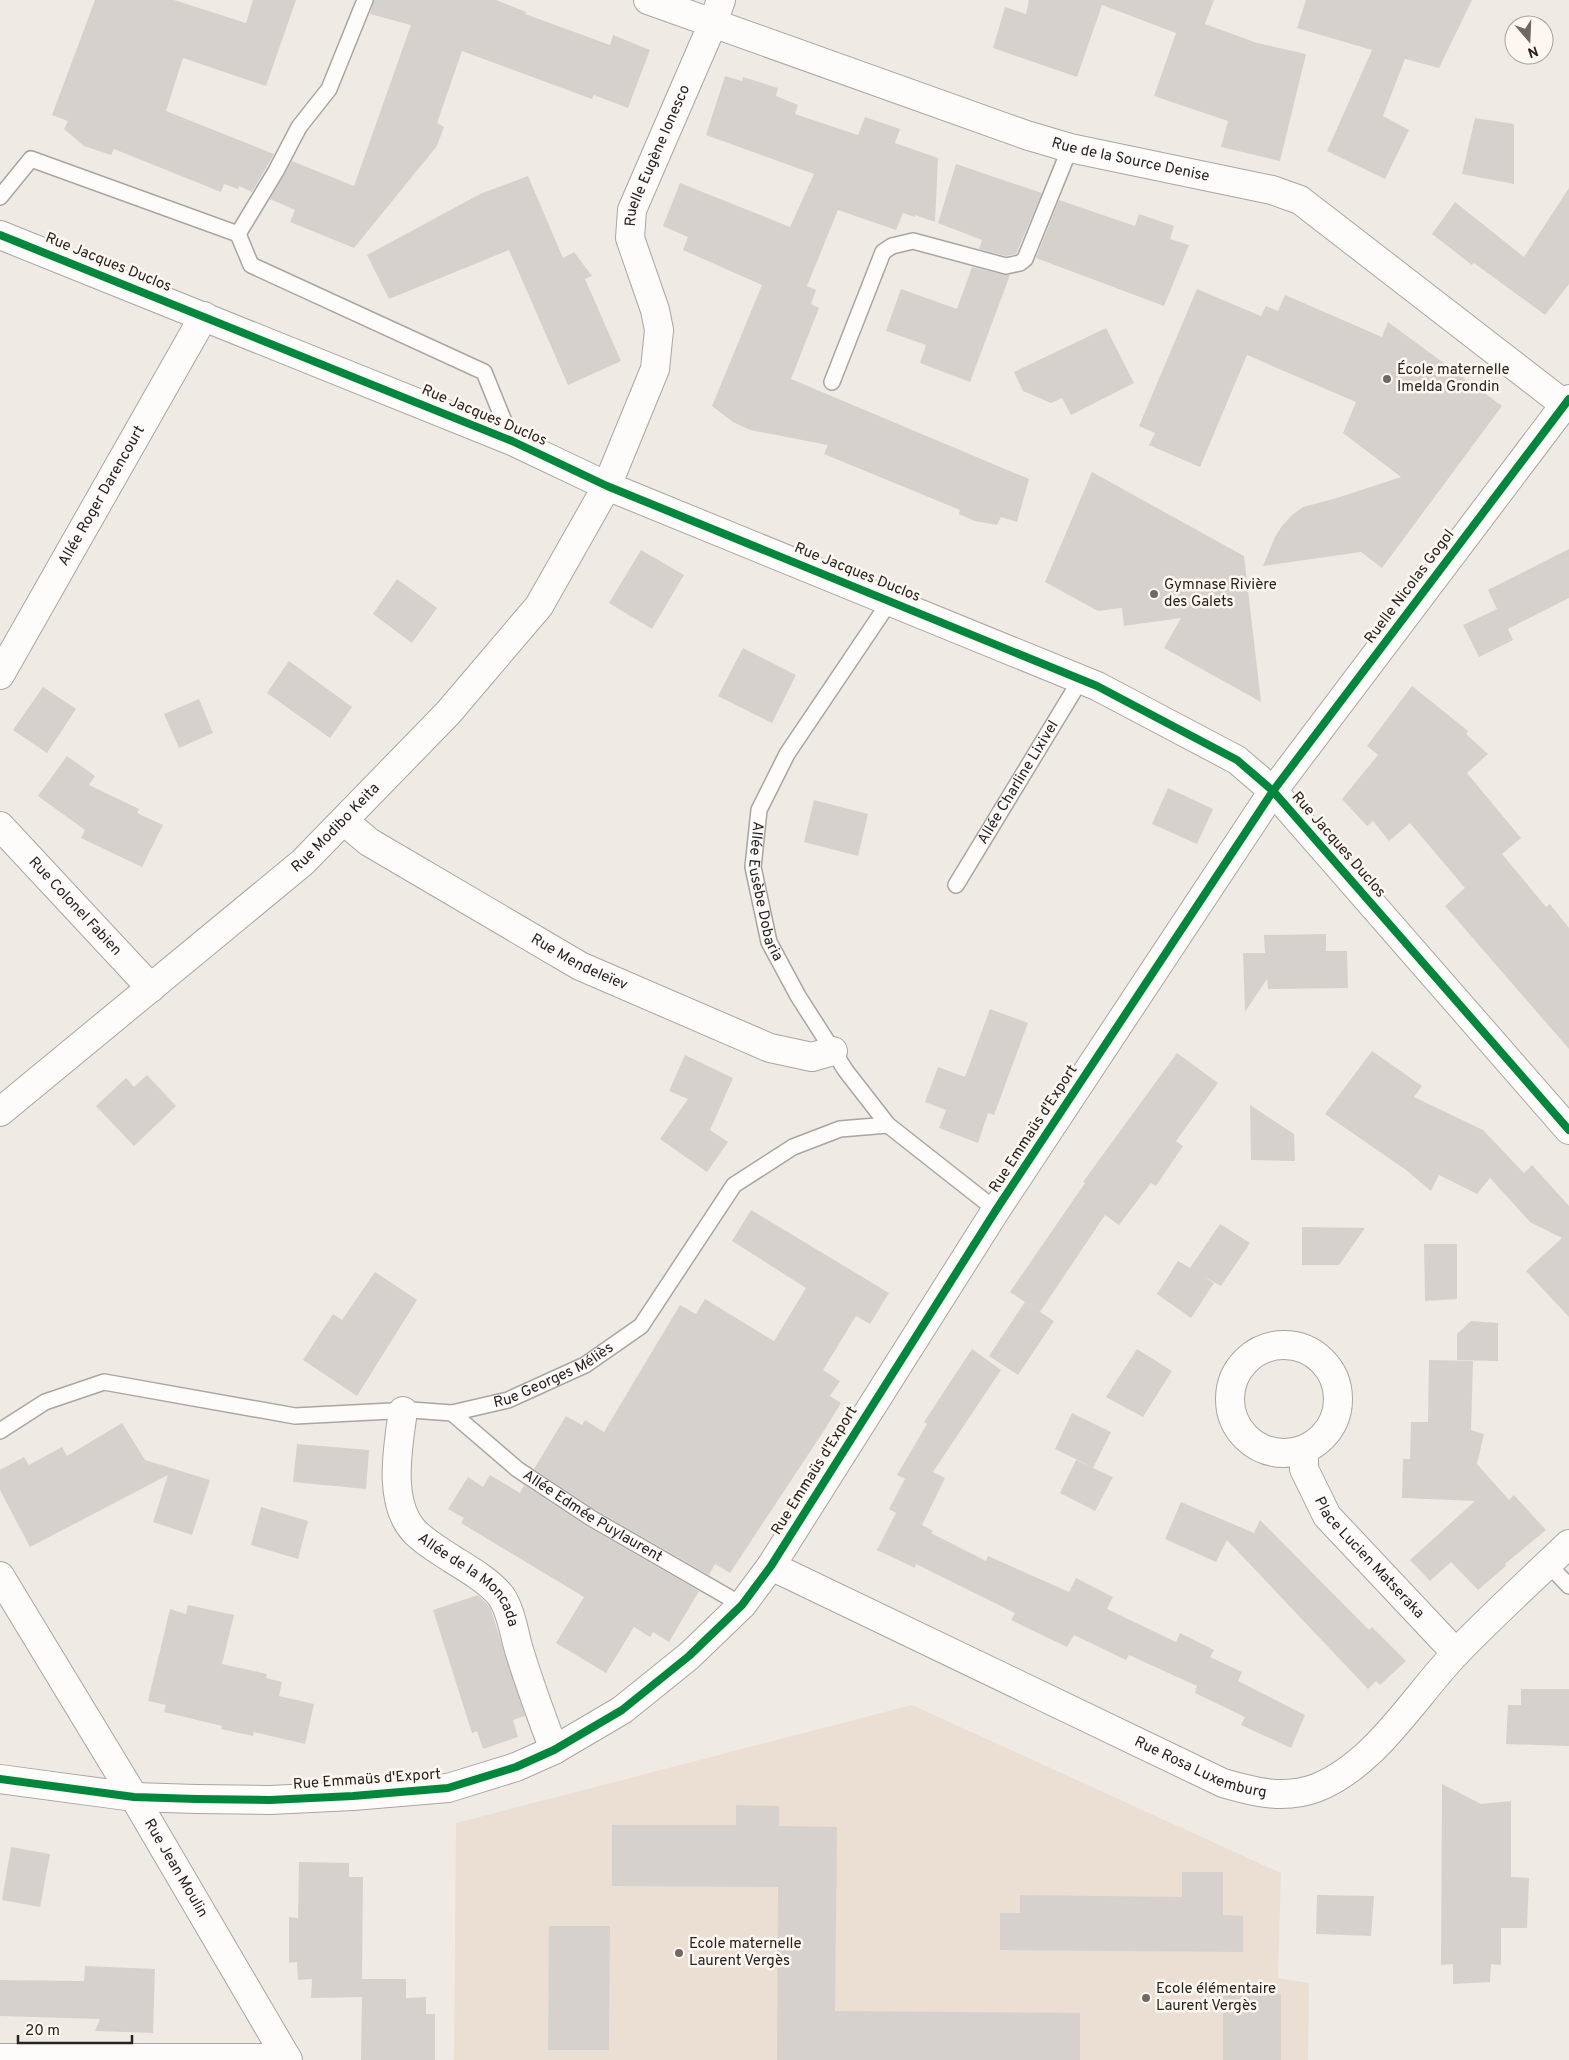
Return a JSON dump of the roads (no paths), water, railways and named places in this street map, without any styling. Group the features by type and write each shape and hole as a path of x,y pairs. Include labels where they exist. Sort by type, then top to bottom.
{"street":[{"name":"Rue de la Source Denise","path":"648,0 717,11 1026,135 1070,148 1272,190 1300,200 1568,404"},
{"name":"Ruelle Eugène Ionesco","path":"607,486 655,370 659,330 655,310 630,238 632,210 717,11"},
{"name":"Rue Jacques Duclos","path":"0,235 512,441 607,486 1081,679 1237,760 1273,792 1569,1130"},
{"name":"Allée Roger Darencourt","path":"0,675 204,316"},
{"name":"Ruelle Nicolas Gogol","path":"1273,792 1568,404"},
{"name":"Rue Modibo Keita","path":"0,1112 303,862 344,821 448,713 539,606 607,486"},
{"name":"Rue Emmaüs d'Export","path":"0,1779 134,1797 270,1800 353,1796 448,1788 516,1767 554,1750 622,1710 689,1656 742,1605 771,1566 996,1210 1273,792"},
{"name":"Rue Mendeleïev","path":"344,821 368,842 580,966 770,1048 812,1057 833,1051"},
{"name":"Rue Colonel Fabien","path":"0,826 150,988"},
{"name":"Allée de la Moncada","path":"403,1411 398,1452 397,1486 404,1513 415,1532 490,1586 500,1596 508,1610 534,1698 554,1750"},
{"name":"Place Lucien Matseraka","path":"1304,1451 1304,1470 1327,1516 1456,1652"},
{"name":"Rue Rosa Luxemburg","path":"771,1566 1223,1783 1259,1793 1289,1795 1316,1788 1341,1775 1374,1748 1456,1652 1569,1544"},
{"name":"Rue Jean Moulin","path":"0,1576 134,1797 288,2059"},
{"path":"0,2058 288,2059"}],"lane":[{"path":"238,234 276,171 299,127 329,89 365,0"},
{"path":"832,382 883,252 897,244 913,242 1006,266 1020,263 1025,259 1070,148"},
{"path":"0,196 32,159 238,234 251,265 484,372 512,441"},
{"name":"Allée Eusèbe Dobaria","path":"888,1125 833,1051 798,996 769,942 753,867 759,810 787,754 890,601"},
{"name":"Allée Charline Lixivel","path":"956,885 1081,679"},
{"path":"888,1125 996,1210"},
{"name":"Rue Georges Méliès","path":"0,1431 45,1402 104,1382 295,1416 403,1411 452,1414 508,1400 577,1369 641,1326 734,1185 801,1144 840,1129 888,1125"},
{"name":"Allée Edmée Puylaurent","path":"452,1414 517,1469 591,1518 742,1605"},
{"path":"1548,1564 1569,1586"}],"place":[{"name":"École maternelle Imelda Grondin","path":"1387,379"},
{"name":"Gymnase Rivière des Galets","path":"1154,594"},
{"name":"Ecole maternelle Laurent Vergès","path":"679,1953"},
{"name":"Ecole élémentaire Laurent Vergès","path":"1146,1998"}]}
